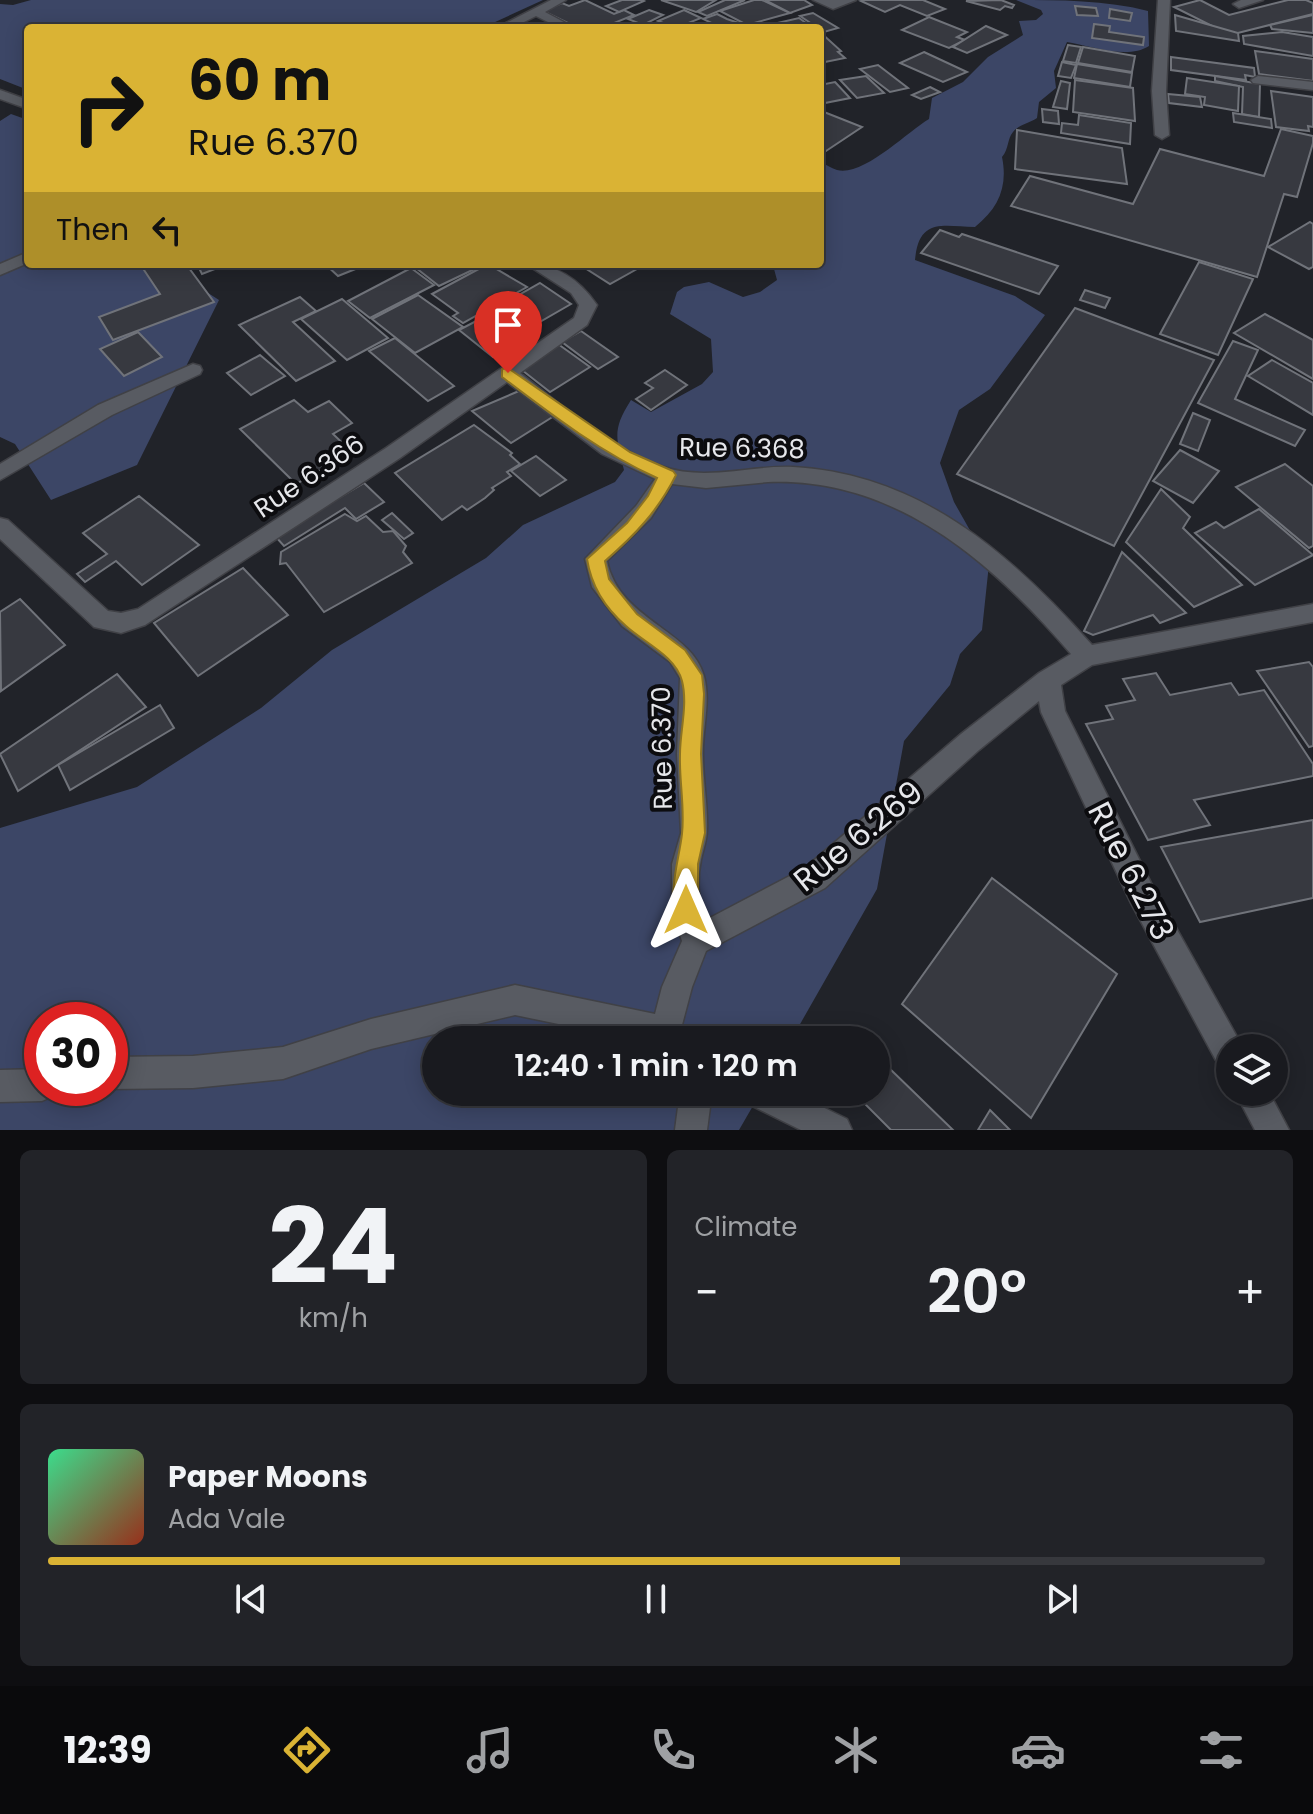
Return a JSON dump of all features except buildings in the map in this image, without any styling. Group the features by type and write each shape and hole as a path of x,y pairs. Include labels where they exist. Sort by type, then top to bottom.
{"street":[{"path":"510,24 560,0"},
{"path":"819,0 833,5 850,0"},
{"path":"1162,135 1159,91 1164,0"},
{"path":"1239,4 1257,0"},
{"path":"535,11 561,24"},
{"path":"1258,80 1313,86"},
{"path":"4,100 24,104"},
{"path":"0,270 24,259"},
{"name":"Rue 6.366","path":"0,526 102,620 121,623 145,616 292,522 581,321 588,305 577,289 541,268"},
{"path":"0,473 105,410 193,370"},
{"name":"Rue 6.368","path":"508,373 575,424 624,456 667,475 692,479 796,474 851,484 885,495 959,530 1022,584 1087,656"},
{"name":"Rue 6.370","path":"667,475 655,500 633,527 596,559 600,581 630,619 678,655 692,675 694,694 690,754 694,833 686,864 686,910 696,941"},
{"name":"Rue 6.269","path":"696,941 815,878 970,742 1048,680 1087,656 1313,613"},
{"name":"Rue 6.273","path":"1048,680 1053,712 1141,893 1218,1034"},
{"path":"671,1026 677,987 696,941"},
{"path":"128,1073 193,1072 283,1063 371,1034 515,1000 627,1026"},
{"path":"0,1086 24,1085"},
{"path":"691,1130 694,1106"},
{"path":"786,1106 836,1130"},
{"path":"1259,1106 1273,1130"}],"shaded area":[{"path":"31,0 543,0 491,24 24,24 24,88 0,79 0,4 13,5"},
{"path":"1016,0 1132,7 1148,11 1149,46 1120,52 1067,42 1054,71 1056,88 1039,102 1037,118 1018,128 1010,138 1002,157 1004,178 996,204 975,227 935,227 922,236 917,246 915,260 1015,296 1045,315 990,389 959,410 940,463 954,502 989,564 982,630 960,654 950,685 904,741 877,889 799,1026 422,1026 422,1106 753,1106 739,1130 0,1130 0,828 137,787 261,708 332,650 486,558 523,525 615,482 624,470 618,427 631,400 651,412 702,384 713,372 711,339 670,314 677,292 684,287 709,282 743,297 760,292 777,280 775,268 824,268 824,164 837,170 848,170 884,152 929,119 932,98 963,82 988,57 1023,35 1019,21 1036,20 1043,14 1041,10"},
{"path":"11,114 24,119 24,268 169,268 219,300 137,465 51,500 15,444 0,437 0,121"}],"route":[{"path":"508,373 575,424 624,456 667,475 655,500 633,527 596,559 600,581 630,619 656,642 678,655 692,675 694,694 690,754 694,833 686,864 686,910"}]}
